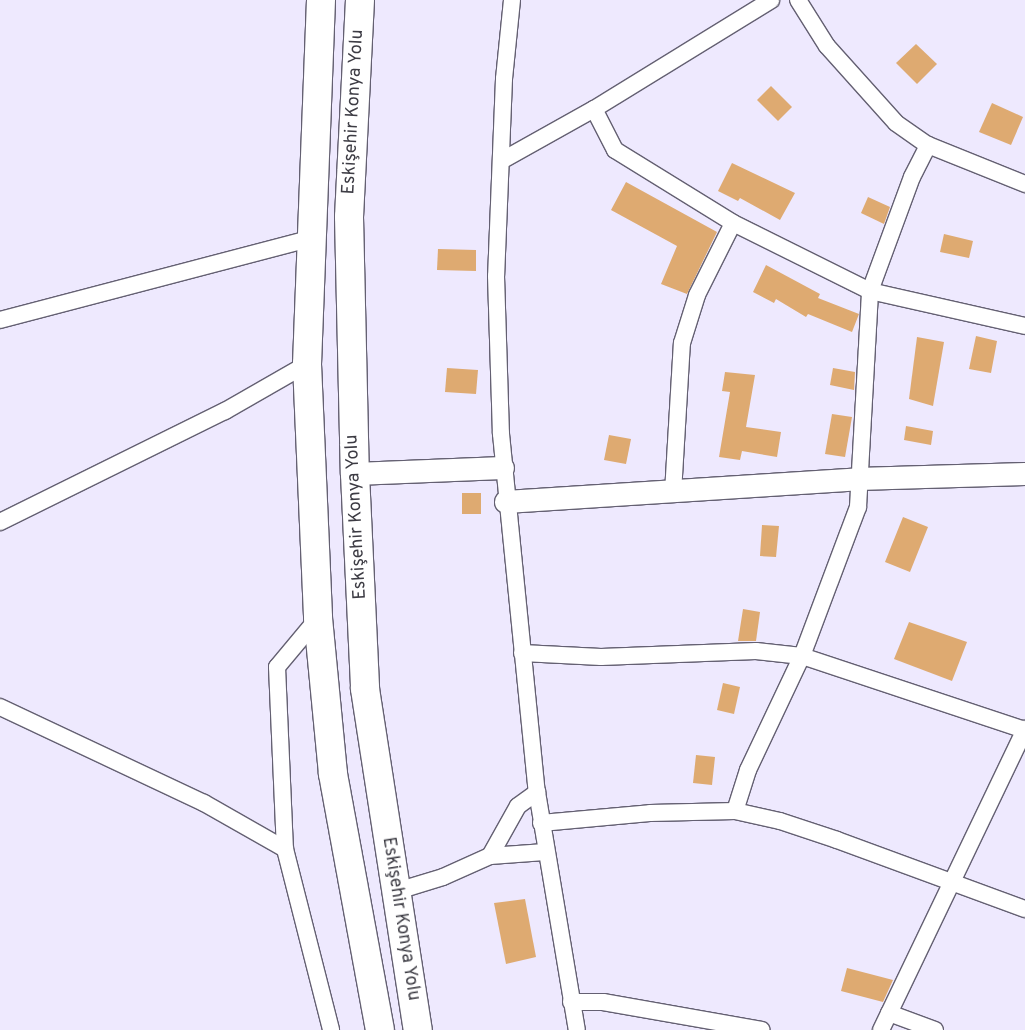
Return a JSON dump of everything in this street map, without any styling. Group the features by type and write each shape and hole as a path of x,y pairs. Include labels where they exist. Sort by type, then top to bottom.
{"highway":[{"path":"321,0 307,364 318,618 333,774 380,1030"},
{"name":"Eskişehir Konya Yolu","path":"360,0 348,217 355,474 365,689 394,892 418,1030"}],"street":[{"path":"512,0 501,161 496,276 503,468 541,823 577,1030"},
{"path":"501,161 594,109 771,0"},
{"path":"798,0 828,46 896,123 928,145 1025,184"},
{"path":"594,109 615,150 733,223 870,291 1025,326"},
{"path":"735,811 748,770 802,656 858,507 858,479 870,291 912,177 928,145"},
{"path":"673,493 682,343 697,295 733,223"},
{"path":"0,320 313,238"},
{"path":"0,522 225,411 307,364"},
{"path":"355,474 503,468"},
{"path":"506,502 673,493 858,479 1025,474"},
{"path":"318,618 277,667 285,849 331,1030"},
{"path":"522,653 601,657 756,651 802,656 1025,730 881,1030"},
{"path":"0,707 204,803 285,849"},
{"path":"490,856 518,806 537,792"},
{"path":"541,823 650,813 735,811 780,821 1025,909"},
{"path":"394,892 443,877 490,856 545,852"},
{"path":"571,1002 603,1002 762,1030"},
{"path":"889,1013 935,1030"}],"building":[{"path":"916,44 937,64 917,84 896,63"},
{"path":"771,86 792,107 778,121 757,100"},
{"path":"992,103 1023,117 1011,145 979,132"},
{"path":"732,163 795,193 780,220 740,198 738,201 718,191"},
{"path":"626,182 717,232 687,294 661,284 677,246 611,210"},
{"path":"868,197 890,207 884,224 861,213"},
{"path":"944,234 973,241 969,258 940,252"},
{"path":"438,249 476,250 476,271 437,270"},
{"path":"766,265 820,294 818,298 859,314 852,332 808,314 806,317 776,299 774,303 753,292"},
{"path":"976,336 997,341 991,373 969,369"},
{"path":"917,337 944,342 933,406 909,399"},
{"path":"447,368 478,370 476,394 445,392"},
{"path":"833,368 855,372 854,390 830,385"},
{"path":"725,372 755,375 746,427 781,432 777,457 742,451 740,460 719,457 730,392 722,391"},
{"path":"832,414 852,417 845,457 825,454"},
{"path":"906,426 933,431 931,445 904,440"},
{"path":"609,435 631,439 626,464 604,460"},
{"path":"462,493 481,493 481,514 462,514"},
{"path":"903,517 928,527 910,572 885,562"},
{"path":"762,525 779,526 776,557 760,556"},
{"path":"743,609 760,612 756,641 738,641"},
{"path":"909,622 967,642 952,681 894,659"},
{"path":"723,683 740,687 734,714 717,710"},
{"path":"696,755 715,757 712,785 693,783"},
{"path":"525,899 536,957 506,964 494,903"},
{"path":"847,968 893,980 883,1002 841,991"}]}
